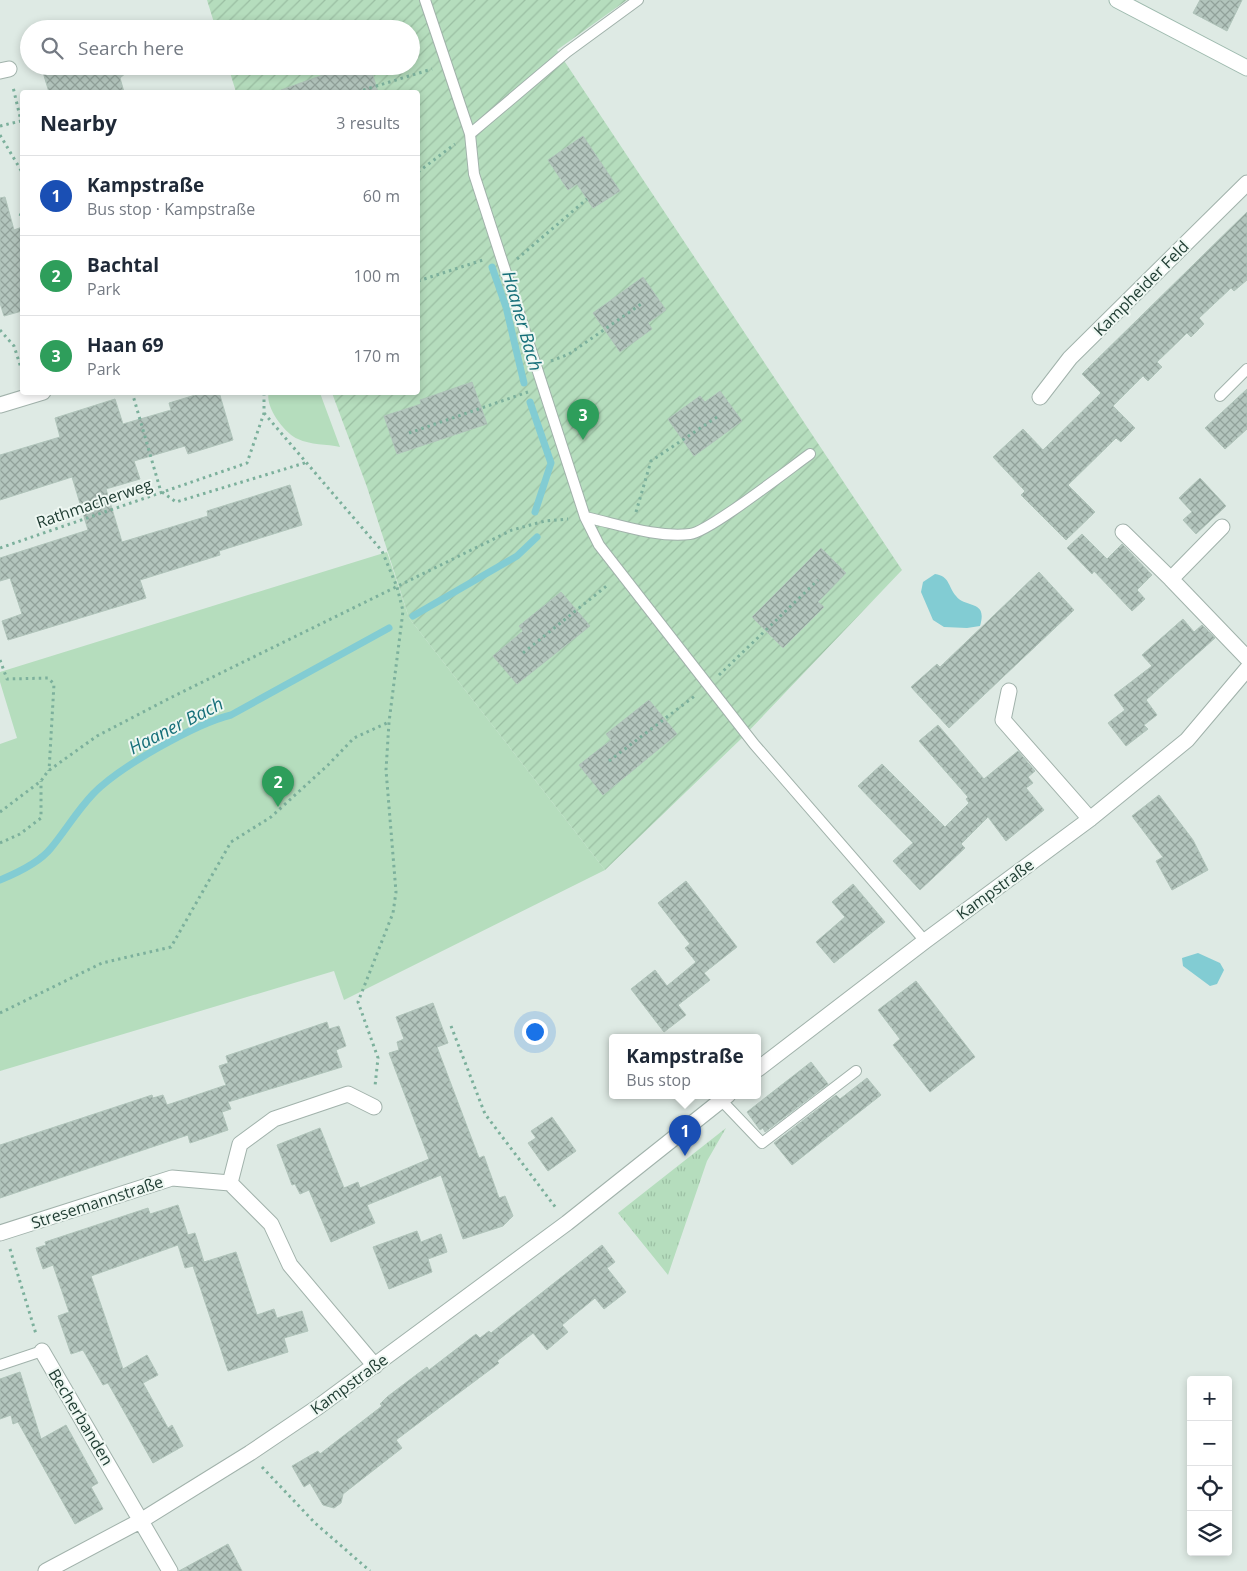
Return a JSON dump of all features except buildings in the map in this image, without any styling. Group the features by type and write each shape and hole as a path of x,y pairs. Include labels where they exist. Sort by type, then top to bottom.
{"street":[{"path":"1117,0 1247,68"},
{"name":"Kampheider Feld","path":"1040,397 1070,358 1247,183"},
{"path":"0,405 33,395"},
{"path":"1171,579 1222,527"},
{"name":"Kampstraße","path":"761,1067 925,941 1090,819 1187,740 1247,668 1171,579 1123,532"},
{"path":"1010,691 1004,720 1090,819"},
{"path":"374,1107 348,1094 274,1118 240,1144 230,1183 271,1224 290,1265 375,1366"},
{"name":"Kampstraße","path":"46,1571 142,1520 250,1453 375,1366 567,1223 722,1099"},
{"name":"Stresemannstraße","path":"2,1233 172,1178 230,1183"},
{"name":"Becherbanden","path":"42,1351 170,1571"}],"lane":[{"path":"425,0 470,134 474,174 585,517 599,544 707,686 754,744 925,941"},
{"path":"470,134 567,52 638,0"},
{"path":"1220,396 1247,369"},
{"path":"585,517 664,534 692,534 726,515 810,454"},
{"path":"726,1099 762,1143 856,1071"},
{"name":"Becherbanden","path":"0,1365 42,1351"}],"path":[{"path":"420,73 447,65"},
{"path":"5,70 20,115"},
{"path":"364,90 414,75"},
{"path":"0,126 20,121"},
{"path":"420,171 470,134"},
{"path":"0,135 20,169"},
{"path":"505,269 587,199"},
{"path":"420,281 501,255"},
{"path":"536,366 569,354 644,302"},
{"path":"0,330 14,346 20,365"},
{"path":"409,433 543,386"},
{"path":"133,395 162,492 247,463 264,413 264,395"},
{"path":"264,413 308,462 382,551 397,587 403,611 389,722 386,770 396,892 392,913 358,1002 378,1058 374,1107"},
{"path":"631,527 651,462 720,415"},
{"name":"Rathmacherweg","path":"0,548 162,492 176,502 308,462"},
{"path":"0,812 41,781 48,771 97,736 512,530 545,521 585,517"},
{"path":"523,654 621,574"},
{"path":"609,761 707,686 818,580"},
{"path":"0,660 7,679 48,678 54,684 48,771"},
{"path":"0,1013 102,963 170,946 231,842 270,817 328,765 354,738 389,722"},
{"path":"0,843 20,834 41,818 41,781"},
{"path":"451,1026 485,1114 567,1223"},
{"path":"2,1233 42,1351"},
{"path":"250,1453 315,1523 370,1571"}],"green space":[{"path":"207,0 627,0 557,50 902,570 742,738 605,870 409,618 367,487 333,395 420,395 420,90 235,90 231,75 420,75 420,20 213,20"},
{"path":"268,395 321,395 340,447 308,442 298,439 287,432 273,412"},
{"path":"387,552 409,618 605,870 344,1000 334,971 0,1071 0,744 17,738 0,682 0,672"},
{"path":"726,1128 707,1161 668,1275 618,1213"}],"water":[{"path":"935,574 946,579 953,593 960,600 979,608 982,617 980,626 967,628 944,627 933,620 921,592 923,582"},
{"path":"1198,953 1220,963 1224,970 1217,984 1210,986 1183,966 1182,958"}],"waterway":[{"name":"Haaner Bach","path":"492,267 506,307 524,383"},
{"name":"Haaner Bach","path":"530,402 551,463 535,512"},
{"name":"Haaner Bach","path":"413,616 517,556 537,537"},
{"name":"Haaner Bach","path":"0,880 28,867 41,858 93,794 120,772 178,737 198,727 231,715 389,628"}],"place":[{"name":"Haan 69","path":"583,440"},
{"name":"Bachtal","path":"278,807"},
{"name":"Kampstraße","path":"685,1156"}]}
